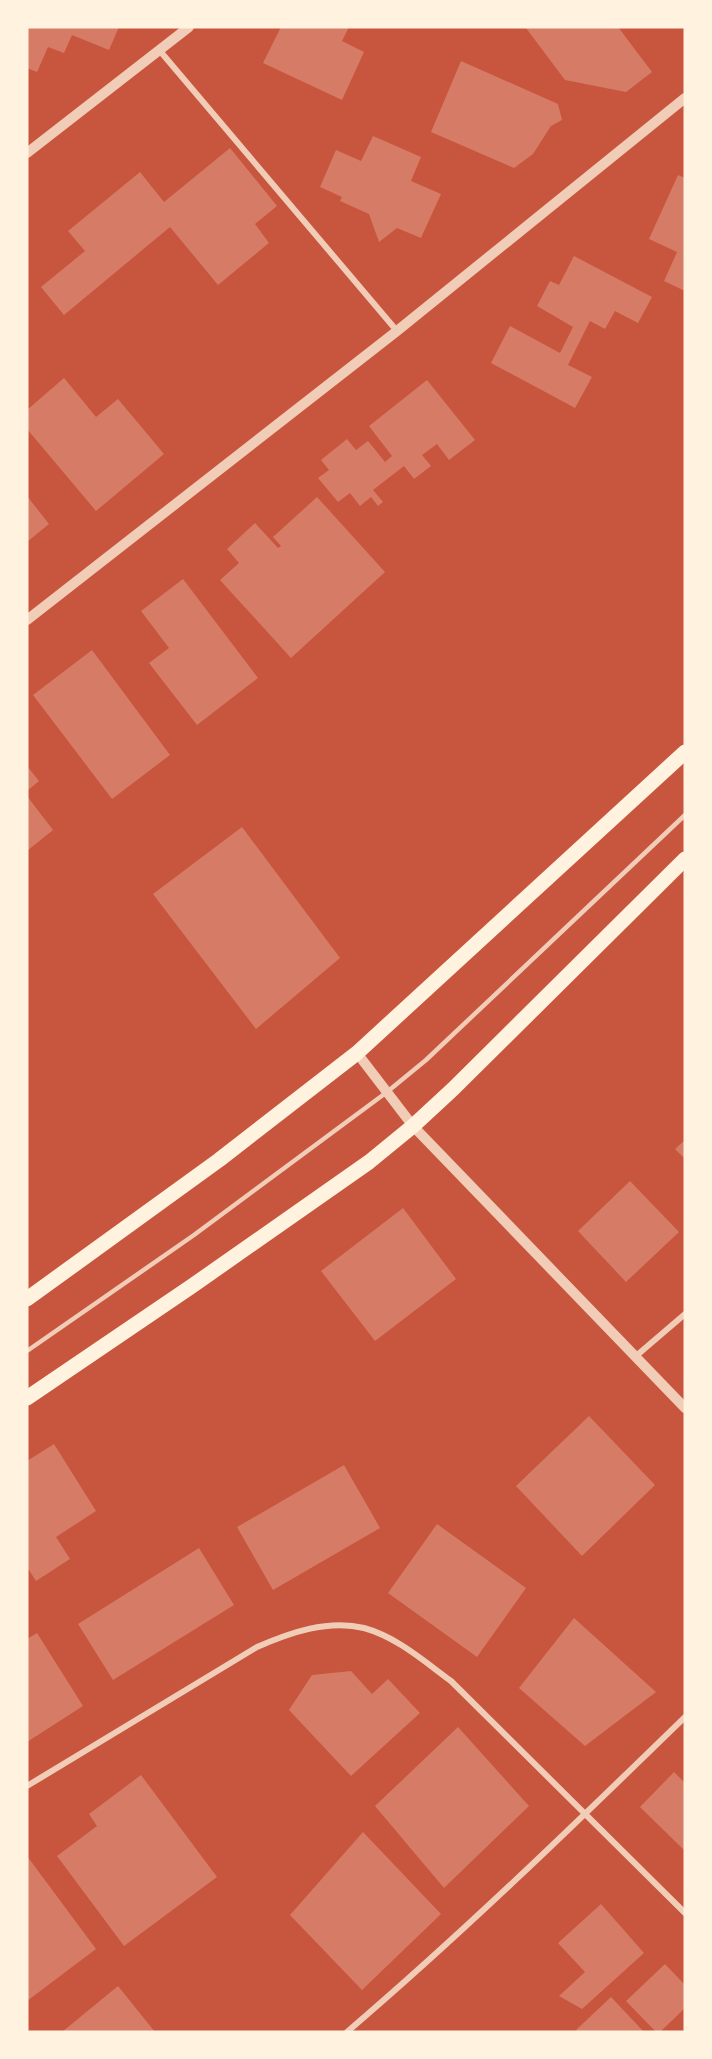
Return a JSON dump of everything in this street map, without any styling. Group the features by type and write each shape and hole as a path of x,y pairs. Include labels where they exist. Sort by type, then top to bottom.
{"main road":[{"path":"27,1299 219,1160 357,1053 685,752"},
{"path":"27,1398 369,1162 453,1089 685,859"}],"street":[{"path":"27,153 189,27"},
{"path":"160,51 397,331"},
{"path":"27,620 397,331 685,98"},
{"path":"357,1053 412,1126 685,1408"},
{"path":"636,1356 685,1314"},
{"path":"27,1786 256,1647 288,1633 338,1626 364,1628 387,1637 408,1650 451,1682 685,1913"},
{"path":"347,2032 420,1969 685,1717"}],"lane":[{"path":"27,1351 194,1235 387,1092 426,1060 685,815"}],"building":[{"path":"27,27 119,27 109,50 72,35 64,53 48,47 37,72 27,68"},
{"path":"281,27 349,27 342,41 364,52 342,100 263,63"},
{"path":"527,27 618,27 652,72 626,92 565,80"},
{"path":"461,61 558,104 562,120 551,126 533,154 514,168 431,132"},
{"path":"373,136 421,157 411,181 441,194 421,238 397,228 379,242 369,214 340,201 342,197 320,187 336,150 361,161"},
{"path":"230,148 277,206 255,224 269,243 218,285 170,227 64,315 41,287 85,251 68,231 140,172 164,202"},
{"path":"678,175 685,178 685,291 664,281 677,252 649,239"},
{"path":"574,256 652,297 638,323 615,311 605,329 590,321 568,365 592,377 575,408 491,363 510,326 560,353 573,327 537,306 550,281 559,285"},
{"path":"64,378 96,417 118,399 164,454 96,511 27,429 27,410"},
{"path":"427,380 475,440 449,460 437,444 422,455 431,466 414,479 404,466 373,490 383,502 378,506 371,497 360,506 350,493 338,502 318,478 329,470 321,460 347,439 356,450 368,441 385,462 392,456 369,426"},
{"path":"27,496 49,524 27,542"},
{"path":"317,497 385,572 291,658 220,580 239,563 227,549 255,523 278,548 281,546 273,537"},
{"path":"183,579 258,678 197,725 149,663 169,648 141,611"},
{"path":"92,650 170,755 112,799 33,695"},
{"path":"27,766 39,781 27,791"},
{"path":"27,796 53,830 27,851"},
{"path":"242,827 340,958 256,1029 153,894"},
{"path":"685,1140 685,1159 675,1149"},
{"path":"630,1181 679,1232 626,1282 578,1231"},
{"path":"403,1208 456,1279 375,1341 321,1271"},
{"path":"589,1416 655,1485 582,1556 516,1486"},
{"path":"54,1444 96,1511 56,1537 70,1559 36,1581 27,1567 27,1461"},
{"path":"344,1465 380,1528 273,1590 237,1527"},
{"path":"437,1524 526,1588 477,1657 388,1593"},
{"path":"199,1548 234,1605 113,1680 78,1624"},
{"path":"574,1618 656,1692 585,1746 519,1688"},
{"path":"37,1633 83,1706 27,1742 27,1639"},
{"path":"351,1671 372,1694 388,1679 420,1713 351,1776 289,1710 312,1675"},
{"path":"458,1727 529,1806 444,1888 375,1806"},
{"path":"674,1772 685,1783 685,1851 640,1807"},
{"path":"141,1775 217,1877 124,1946 57,1856 97,1826 89,1814"},
{"path":"363,1832 441,1914 362,1990 290,1915"},
{"path":"27,1856 96,1949 27,2001"},
{"path":"601,1904 644,1953 582,2009 559,1996 585,1972 558,1943"},
{"path":"665,1964 685,1985 685,2008 660,2032 656,2032 626,2001"},
{"path":"118,1986 155,2032 62,2032"},
{"path":"611,1997 644,2032 578,2032 576,2030"}]}
